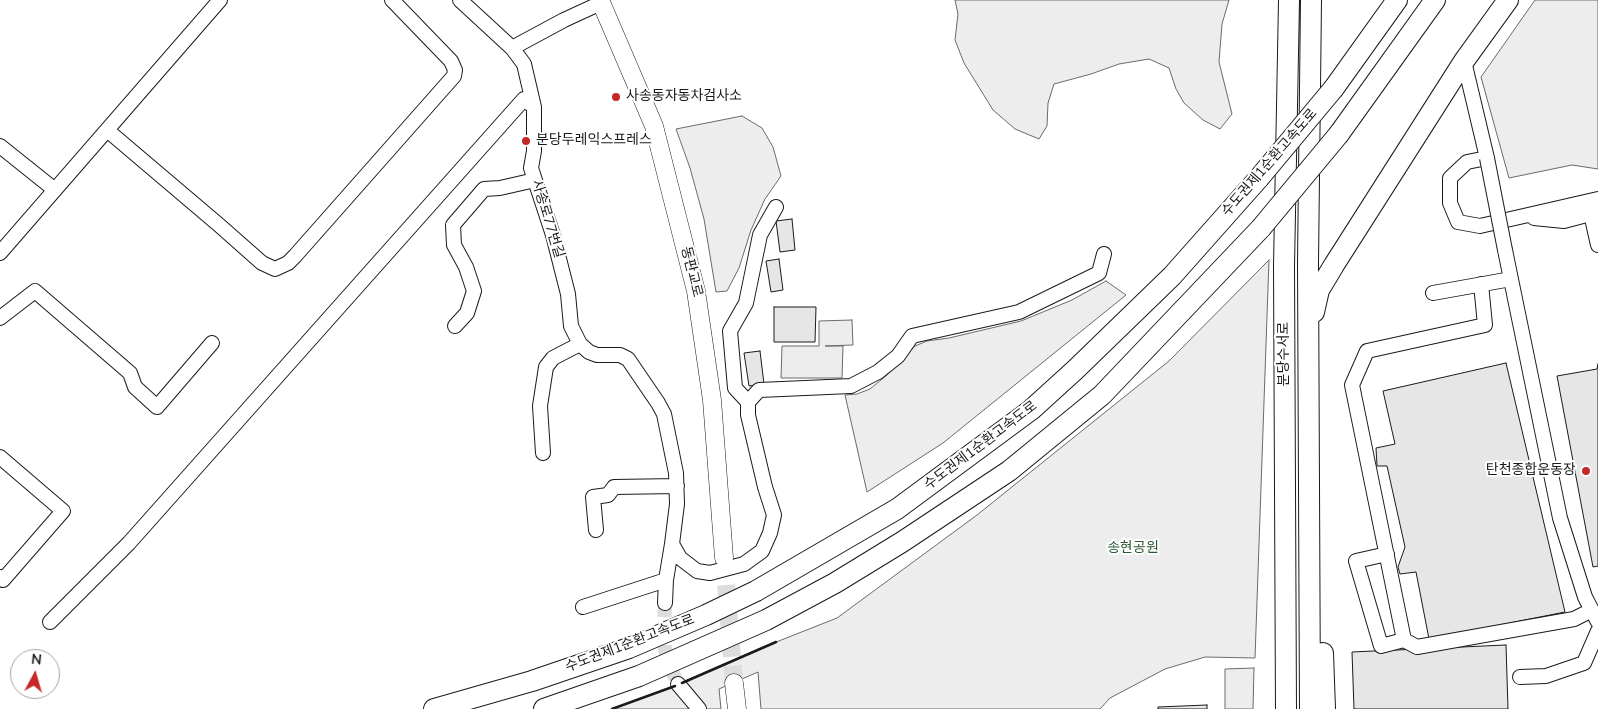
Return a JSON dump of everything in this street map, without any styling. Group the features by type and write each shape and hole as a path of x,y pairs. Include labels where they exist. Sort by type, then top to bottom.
{"highway":[{"name":"분당수서로","path":"1286,709 1284,266 1289,0"},
{"name":"분당수서로","path":"1310,709 1308,341 1311,0"},
{"name":"수도권제1순환고속도로","path":"434,709 532,681 628,648 706,615 756,591 897,509 1031,410 1172,276 1259,178 1334,88 1398,0"},
{"name":"수도권제1순환고속도로","path":"544,709 639,676 766,620 836,583 1009,471 1102,395 1261,228 1338,134 1435,0"},
{"path":"1308,341 1320,290 1464,61 1508,0"},
{"path":"1310,524 1322,653 1325,709"}],"main road":[{"name":"동판교로","path":"600,2 654,126 696,291 712,400 719,565"},
{"path":"734,683 736,709"}],"street":[{"path":"0,254 220,0"},
{"path":"107,130 262,263 275,269 288,263 295,256 454,76 455,70 452,61 392,0"},
{"name":"사송로77번길","path":"460,0 512,48 524,64 534,107 534,151 531,168 553,235 568,294 570,320 580,344"},
{"path":"512,48 600,2"},
{"path":"1387,554 1356,561 1381,646 1404,640 1417,646 1595,616 1585,598 1560,518 1487,158 1464,61"},
{"path":"50,622 129,543 524,99 534,107"},
{"path":"0,146 55,190"},
{"path":"1487,158 1467,162 1450,178 1450,203 1458,222 1480,226 1598,199"},
{"path":"455,326 467,314 474,291 466,267 454,245 453,225 484,189 500,188 535,180"},
{"path":"748,402 735,388 725,333 746,303 760,235 776,207"},
{"path":"1521,217 1564,220 1594,213 1598,245"},
{"path":"672,544 678,555 693,569 706,573 719,565 744,564 762,551 770,533 774,515 765,488 748,415 748,402 759,390 851,386 878,372 898,356 912,336 1019,312 1099,273 1104,254"},
{"path":"1433,293 1511,279"},
{"path":"1404,640 1352,385 1367,351 1485,325 1481,284"},
{"path":"0,318 35,291 130,373 135,387 157,407 212,343"},
{"path":"543,453 540,406 546,367 553,358 580,344 594,354 615,354 625,357 652,392 664,414 676,473 677,511 666,580 665,602"},
{"path":"0,457 63,511 3,580 0,577"},
{"path":"596,530 593,497 608,495 614,487 677,486"},
{"path":"583,607 666,580"},
{"path":"1520,677 1546,676 1584,663 1598,631"},
{"path":"678,684 700,709"}],"shaded area":[{"path":"955,0 1229,0 1222,24 1219,62 1232,114 1220,129 1203,120 1184,103 1176,89 1169,68 1149,59 1119,64 1054,84 1048,103 1047,126 1039,139 1015,129 993,110 964,63 955,40 958,14"},
{"path":"1535,0 1598,0 1598,169 1572,165 1509,178 1481,77"},
{"path":"742,116 762,128 773,147 781,176 765,199 751,230 739,268 727,291 716,292 704,219 690,168 676,129"},
{"name":"송현공원","path":"1269,260 1255,658 1205,657 1165,669 1110,698 1100,709 761,709 758,672 719,689 721,709 705,709 686,688 685,681 837,618 977,515 1169,361"},
{"path":"1106,281 1126,295 943,443 867,492 845,395 857,394 870,389 887,375 915,346 927,341 949,338 1021,321 1072,300"},
{"path":"852,320 853,345 825,346 843,346 842,378 781,378 782,346 819,346 819,321"},
{"path":"1254,668 1253,709 1225,709 1225,669"},
{"path":"674,686 695,709 612,709 631,702"}],"building":[{"path":"792,219 795,250 780,252 776,221"},
{"path":"779,259 783,290 771,292 766,261"},
{"path":"774,307 816,307 815,342 774,342"},
{"path":"760,351 764,384 749,386 744,353"},
{"path":"1506,363 1565,612 1429,639 1416,572 1400,574 1398,567 1405,547 1387,466 1377,466 1376,448 1395,444 1383,391"},
{"name":"탄천종합운동장","path":"1598,364 1598,566 1593,567 1557,376 1597,369"},
{"path":"1506,645 1508,709 1354,709 1352,652"},
{"path":"1207,705 1207,709 1158,709 1158,707"}],"tunnel":[{"path":"724,558 734,683"},
{"path":"665,603 665,650 678,684"}],"wall":[{"path":"682,683 776,642"},
{"path":"612,709 675,686"}],"place":[{"name":"사송동자동차검사소","path":"616,97"},
{"name":"분당두레익스프레스","path":"526,141"},
{"name":"탄천종합운동장","path":"1586,471"}]}
